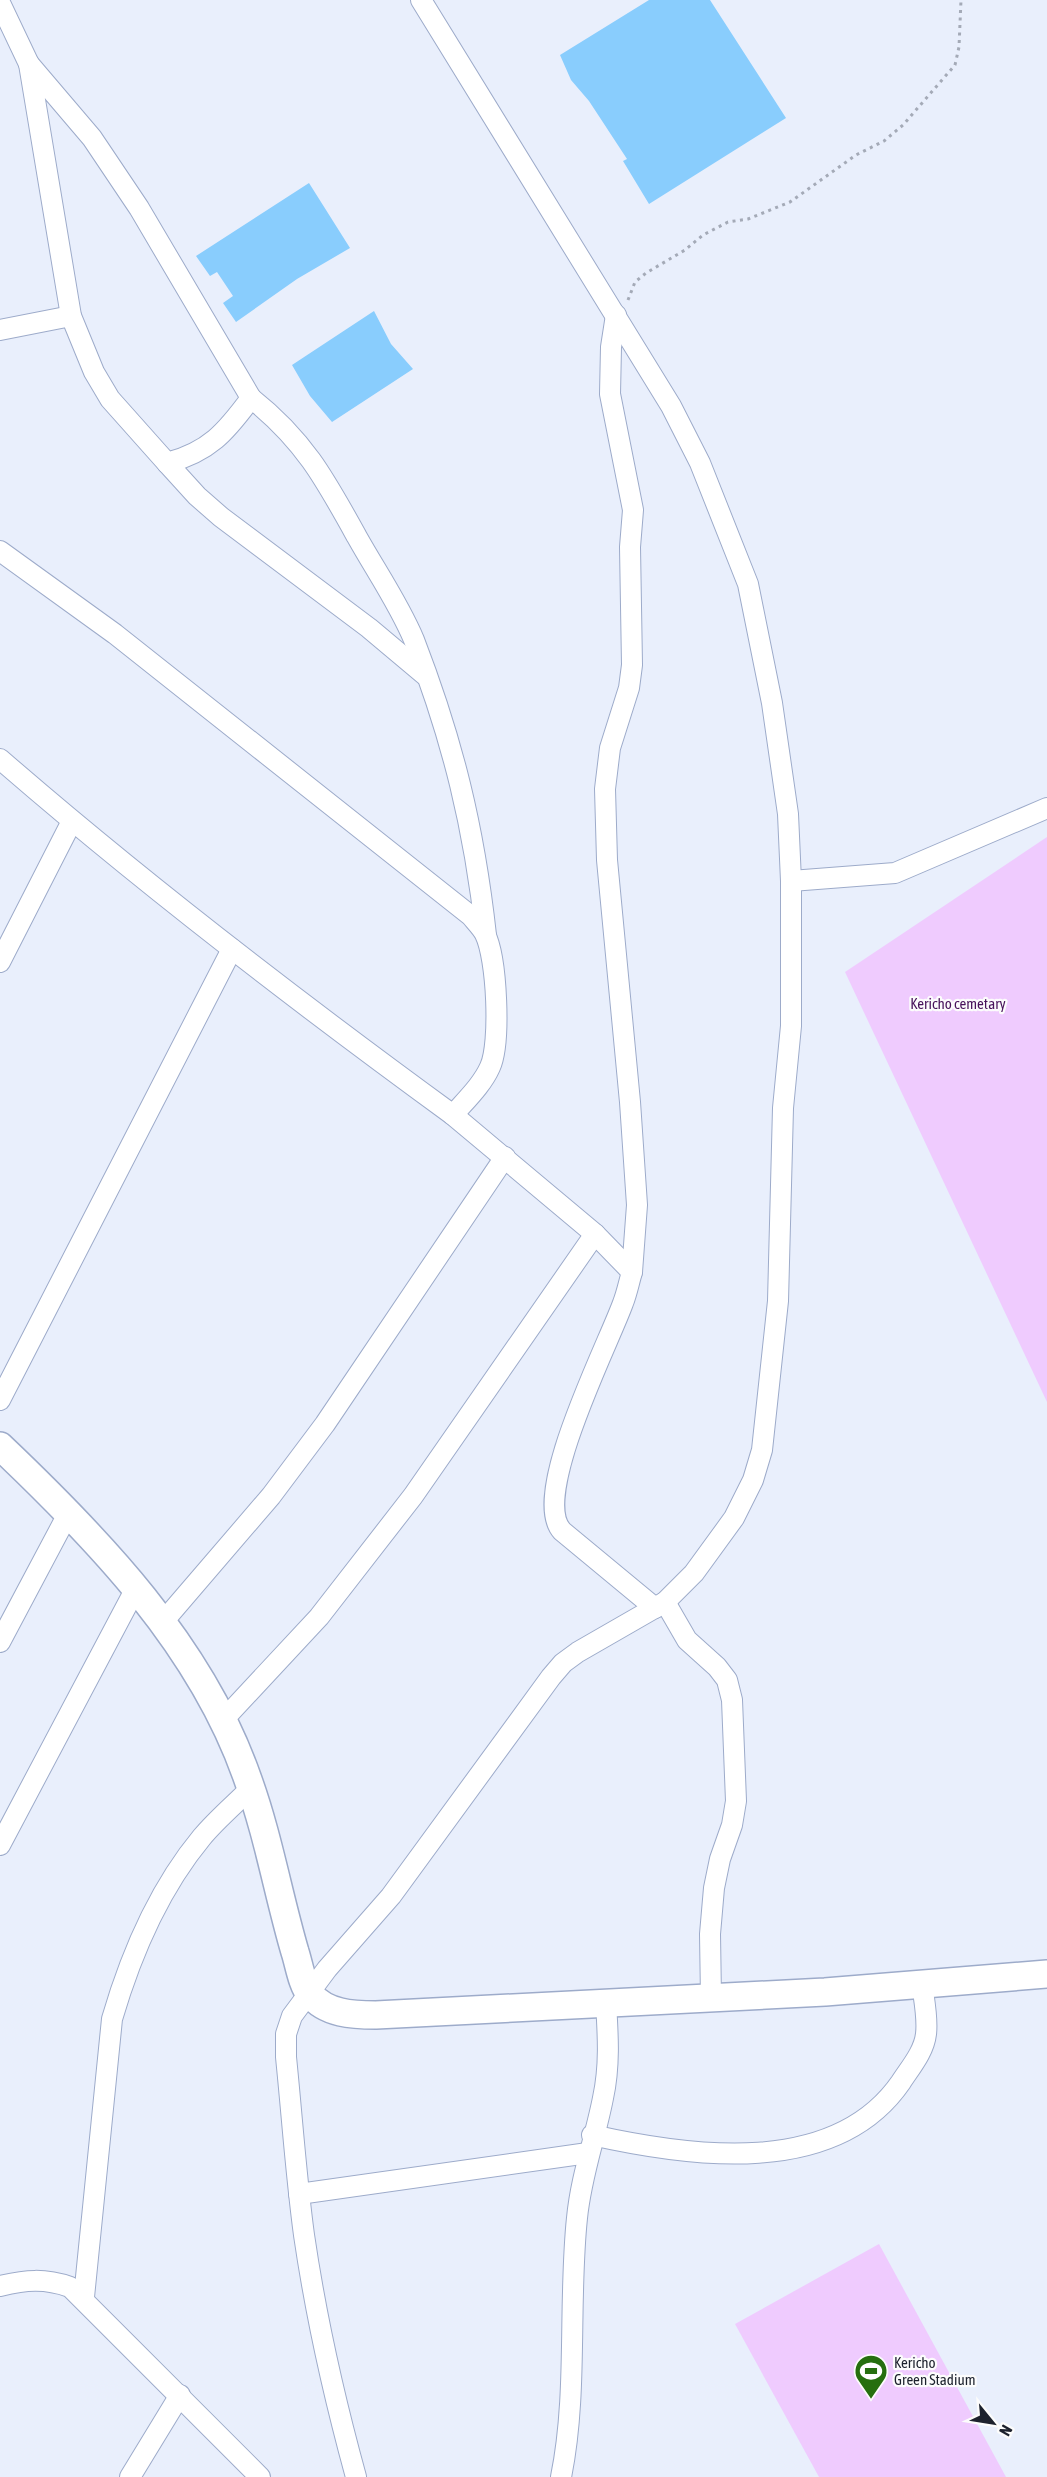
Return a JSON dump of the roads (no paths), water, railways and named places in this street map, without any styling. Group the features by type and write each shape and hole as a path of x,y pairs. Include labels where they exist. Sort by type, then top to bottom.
{"street":[{"path":"356,2477 339,2416 322,2340 299,2194 286,2057 286,2034 292,2016 308,1993 391,1896 563,1663 660,1605 694,1573 734,1518 753,1480 762,1450 778,1301 783,1108 791,1026 791,881 782,763 748,584 700,463 671,406 421,0"},
{"path":"0,3 29,64 92,138 127,190 171,260 251,398 285,426 317,465 398,608 413,640 451,742 463,788 478,866 498,1008 497,1044 490,1067 481,1084 453,1115"},
{"path":"29,64 70,316 94,372 110,399 197,496 221,517 369,628 425,675"},
{"path":"616,315 611,347 610,394 633,510 630,547 632,665 629,688 610,748 605,789 607,860 630,1102 637,1205 632,1272 623,1302 573,1423 560,1470 554,1516 562,1531 660,1605 687,1640 717,1666 727,1680 732,1700 736,1801 732,1825 720,1859 714,1888 710,1934 711,1998"},
{"path":"0,330 70,316"},
{"path":"167,463 188,457 206,448 229,427 251,398"},
{"path":"0,551 115,634 449,896 471,916 486,934"},
{"path":"0,759 72,821 232,950 453,1115 505,1157 595,1234 632,1272"},
{"path":"791,881 896,873 1047,808"},
{"path":"0,962 72,821"},
{"path":"0,1400 232,950"},
{"path":"162,1623 285,1478 415,1293 505,1157"},
{"path":"224,1719 319,1617 413,1496 595,1234"},
{"path":"0,1446 69,1512 135,1590 162,1623 224,1719 251,1788 277,1891 308,1993 321,2006 356,2015 711,1998 1047,1974"},
{"path":"0,1642 69,1512"},
{"path":"0,1845 135,1590"},
{"path":"84,2297 112,2019 124,1979 160,1896 202,1837 251,1788"},
{"path":"299,2194 590,2144 729,2155 792,2149 820,2142 869,2115 891,2096 914,2063 926,2034 922,1984"},
{"path":"561,2477 570,2376 577,2216 590,2144 603,2098 609,2059 606,2003"},
{"path":"0,2286 31,2279 52,2280 70,2287 84,2297 260,2477"},
{"path":"130,2477 180,2395"}],"place":[{"name":"Kericho Green Stadium","path":"871,2400"}],"park label":[{"name":"Kericho cemetary","path":"958,1003"}]}
